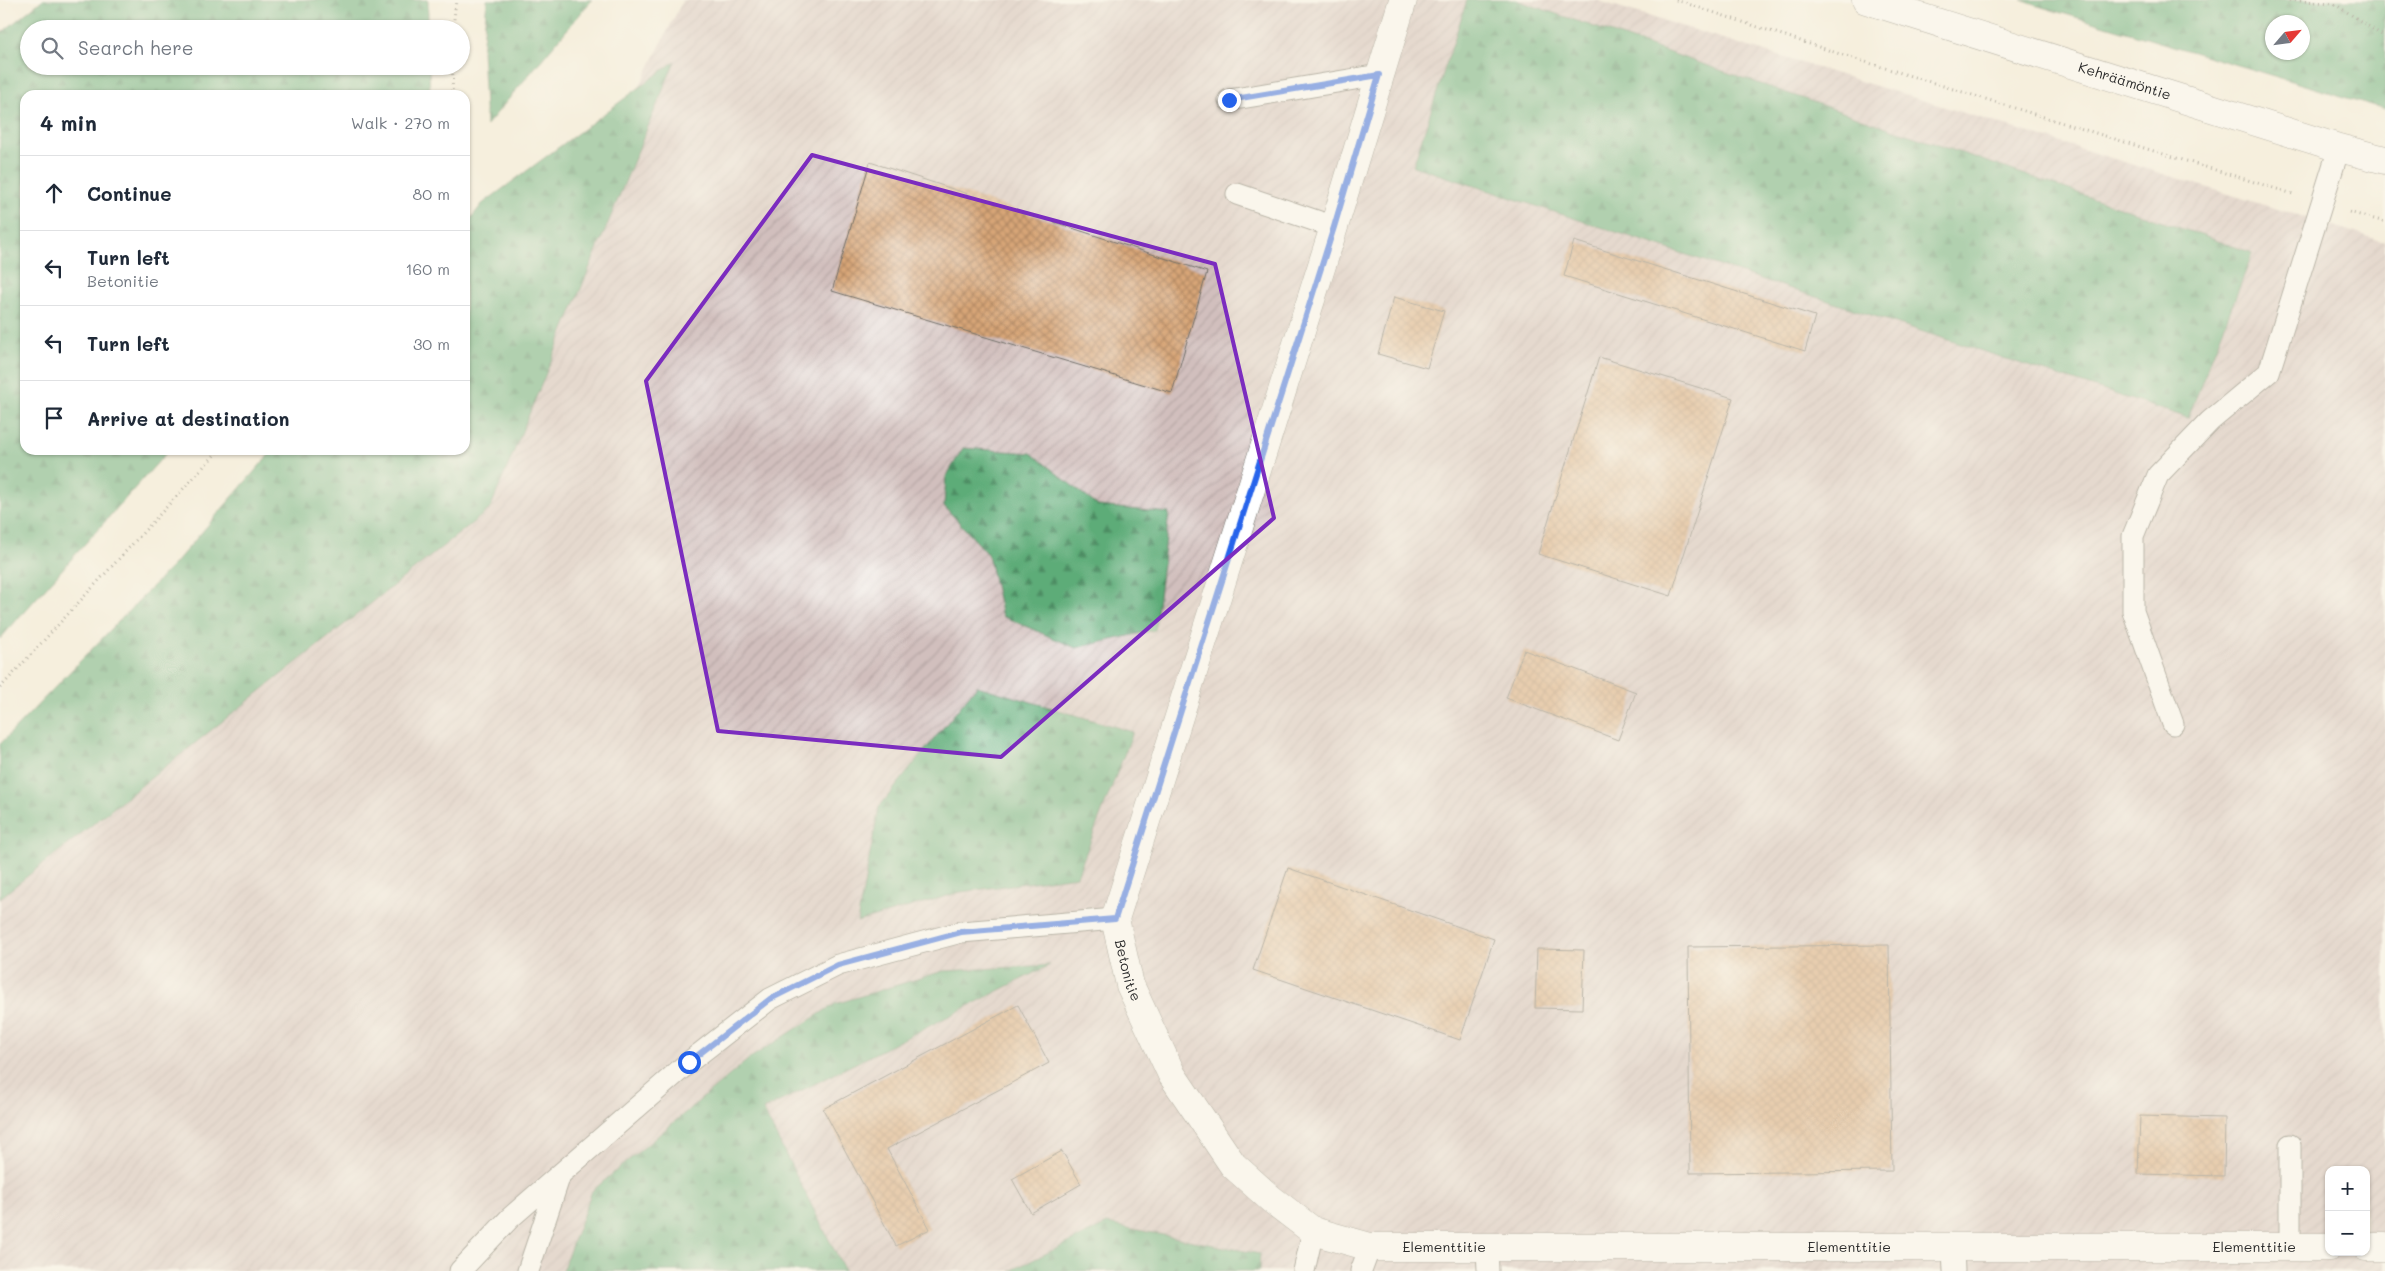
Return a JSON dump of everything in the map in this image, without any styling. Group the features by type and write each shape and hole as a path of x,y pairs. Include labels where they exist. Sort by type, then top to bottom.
{"street":[{"path":"1115,919 1334,227 1402,0"},
{"name":"Kehräämöntie","path":"1866,0 2339,148 2385,160"},
{"name":"Betonitie","path":"1115,919 1130,986 1172,1075 1233,1164 1271,1199 1314,1232 1366,1259"},
{"name":"Elementtitie","path":"1366,1259 1954,1259 2325,1247"},
{"path":"2370,1247 2385,1247"}],"lane":[{"path":"1229,100 1379,75"},
{"path":"2173,724 2133,611 2133,536 2158,475 2210,420 2269,372 2339,148"},
{"path":"1237,194 1334,227"},
{"path":"460,1271 510,1218 560,1174 689,1062 770,999 838,965 961,932 1115,919"},
{"path":"2290,1145 2290,1247"},
{"path":"528,1271 560,1174"},
{"path":"1304,1271 1314,1232"}],"path":[{"path":"454,20 456,0"},
{"path":"1676,0 2385,222"},
{"path":"2285,0 2333,3 2385,37"},
{"path":"452,90 453,75"},
{"path":"0,688 215,455"}],"highlighted area":[{"path":"812,155 1215,264 1274,518 1001,757 718,731 646,381"}],"shaded area":[{"path":"683,0 1596,0 2385,242 2385,1271 1259,1271 1260,1254 1107,1224 1010,1271 0,1271 0,889 460,455 470,455 470,426"}],"green space":[{"path":"42,0 428,0 428,20 20,20 20,75 429,75 430,90 20,90 20,455 165,455 0,639 0,34"},
{"path":"487,0 592,0 486,126 482,51"},
{"path":"1467,0 1516,0 2253,253 2188,418 1413,166"},
{"path":"2021,0 2385,0 2385,109 2038,6"},
{"path":"675,61 490,509 0,898 0,744 175,563 269,455 470,455 470,220 482,204"},
{"path":"963,448 1031,453 1098,506 1169,513 1155,630 1076,648 1002,616 988,554 944,506 946,477"},
{"path":"977,686 1133,732 1077,876 961,892 857,922 879,807"},
{"path":"1050,965 763,1110 845,1271 562,1271 592,1191 750,1058 835,1004 943,971"},
{"path":"1107,1224 1260,1254 1259,1271 1010,1271"}],"building":[{"path":"870,162 1207,272 1172,393 832,291"},
{"path":"1574,241 1815,316 1805,351 1564,276"},
{"path":"1394,297 1444,311 1427,368 1378,354"},
{"path":"1599,357 1733,398 1671,596 1538,554"},
{"path":"1524,650 1636,692 1618,740 1506,698"},
{"path":"1288,868 1494,939 1460,1040 1253,970"},
{"path":"1889,945 1892,1171 1690,1173 1688,947"},
{"path":"1537,949 1584,950 1582,1009 1535,1008"},
{"path":"1018,1005 1049,1063 887,1149 930,1229 896,1246 823,1109"},
{"path":"2140,1116 2225,1118 2224,1176 2138,1174"},
{"path":"1062,1151 1081,1184 1031,1213 1012,1179"}],"route":[{"path":"689,1062 770,999 838,965 961,932 1115,919 1334,227 1379,75 1229,100"}]}
